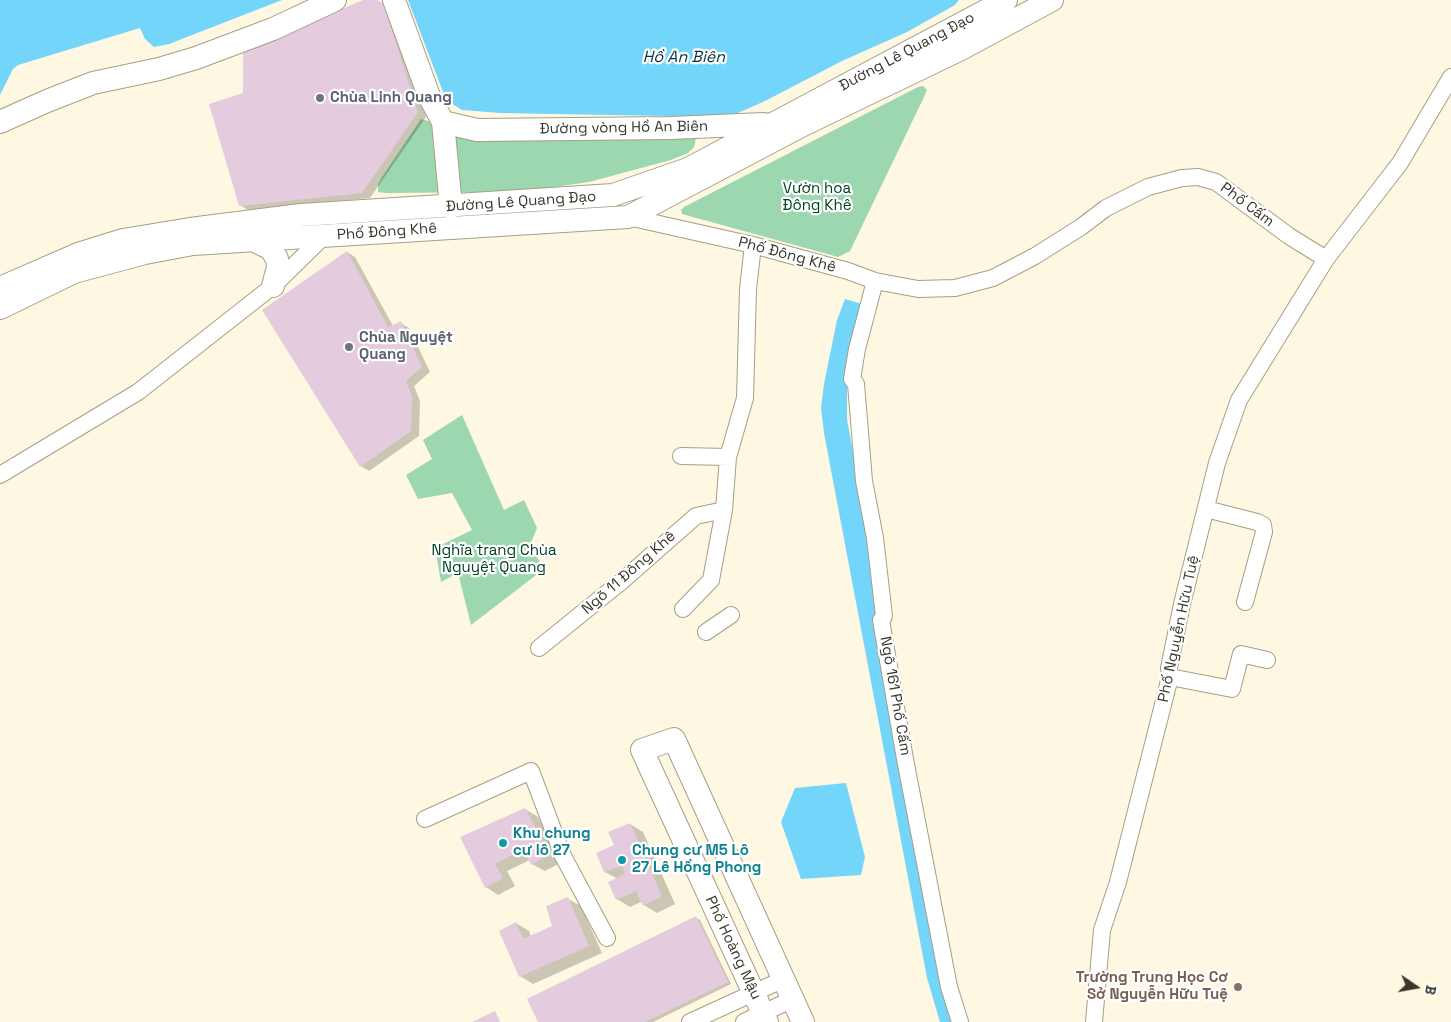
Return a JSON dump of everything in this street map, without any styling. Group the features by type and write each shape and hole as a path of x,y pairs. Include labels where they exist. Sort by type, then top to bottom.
{"street":[{"path":"0,122 93,83 160,69 196,58 273,29 335,0"},
{"path":"394,0 429,96 443,122 451,207"},
{"name":"Đường Lê Quang Đạo","path":"0,288 78,254 123,240 249,221 324,214 613,195 688,168 1006,0"},
{"name":"Đường Lê Quang Đạo","path":"628,217 805,124 961,49 1052,0"},
{"path":"1326,260 1400,163 1451,77"},
{"name":"Đường vòng Hồ An Biên","path":"443,122 476,130 671,128 805,124"},
{"name":"Phố Cấm","path":"848,271 875,281 918,289 955,288 993,278 1043,252 1106,208 1139,191 1182,178 1198,176 1216,182 1289,236 1326,260"},
{"path":"613,195 628,217"},
{"path":"0,308 74,272 145,253 193,244 324,236 324,214"},
{"name":"Phố Đông Khê","path":"0,475 138,392 273,286 324,236 628,217 754,245 848,271"},
{"path":"254,240 271,250 277,259 278,267 273,286"},
{"path":"684,609 711,580 724,510 728,457 746,398 748,288 754,245"},
{"name":"Phố Nguyễn Hữu Tuệ","path":"1094,1022 1102,930 1118,882 1170,677 1169,668 1180,612 1217,463 1239,400 1326,260"},
{"name":"Ngõ 161 Phố Cấm","path":"875,281 857,349 852,379 847,390 874,566 878,617 882,620 905,759 948,977 960,1022"},
{"path":"681,456 728,457"},
{"path":"1206,509 1257,522 1263,526 1264,532 1245,602"},
{"name":"Ngõ 11 Đông Khê","path":"539,648 622,581 696,516 724,510"},
{"path":"706,632 731,615"},
{"path":"1170,677 1232,689 1241,654 1267,660"},
{"name":"Phố Hoàng Mậu","path":"758,1019 753,993 642,750 674,740 804,1022"},
{"path":"425,819 531,771 563,856 607,938"},
{"path":"706,889 736,873"},
{"path":"690,1022 784,979"},
{"path":"758,1019 793,999"}],"green space":[{"name":"Vườn hoa Đông Khê","path":"923,86 927,90 924,97 850,251 838,257 682,214 681,210 684,207"},
{"path":"421,119 432,122 687,133 696,138 694,147 688,153 671,160 589,182 519,192 378,192 378,184 382,177"},
{"name":"Nghĩa trang Chùa Nguyệt Quang","path":"462,415 504,510 524,500 537,528 530,545 544,569 471,625 458,573 441,582 435,548 472,530 452,493 418,499 406,475 432,459 423,440"}],"water":[{"path":"0,0 282,0 169,44 154,47 145,39 140,28 18,65 13,69 0,95"},
{"name":"Hồ An Biên","path":"408,0 959,0 955,5 907,32 842,61 765,101 738,113 721,117 500,113 462,110 451,103 443,92"},
{"path":"845,299 862,304 851,347 847,387 847,419 893,674 964,1022 940,1022 927,978 824,433 821,408 824,384 837,320"},
{"path":"846,783 865,857 861,875 801,879 781,822 795,788"}],"building":[{"name":"Chùa Linh Quang","path":"363,0 377,0 383,3 418,112 362,193 239,206 209,104 243,93 243,51"},
{"name":"Chùa Nguyệt Quang","path":"347,251 388,327 401,321 422,367 406,381 412,396 411,431 360,467 262,310"},
{"name":"Khu chung cư lô 27","path":"525,808 550,854 531,865 523,849 495,864 503,878 485,888 460,837"},
{"name":"Chung cư M5 Lô 27 Lê Hồng Phong","path":"630,823 662,896 643,906 636,891 616,900 608,882 625,874 622,866 604,872 596,853 614,845 608,832"},
{"name":"Khu chung cư lô 27","path":"568,897 589,946 519,977 499,931 516,922 523,939 552,926 546,906"},
{"path":"696,916 728,982 645,1022 538,1022 527,999"},
{"path":"495,1011 500,1022 472,1022"}],"place":[{"name":"Chùa Linh Quang","path":"320,98"},
{"name":"Chùa Nguyệt Quang","path":"349,347"},
{"name":"Khu chung cư lô 27","path":"503,843"},
{"name":"Chung cư M5 Lô 27 Lê Hồng Phong","path":"622,860"},
{"name":"Trường Trung Học Cơ Sở Nguyễn Hữu Tuệ","path":"1238,987"}]}
